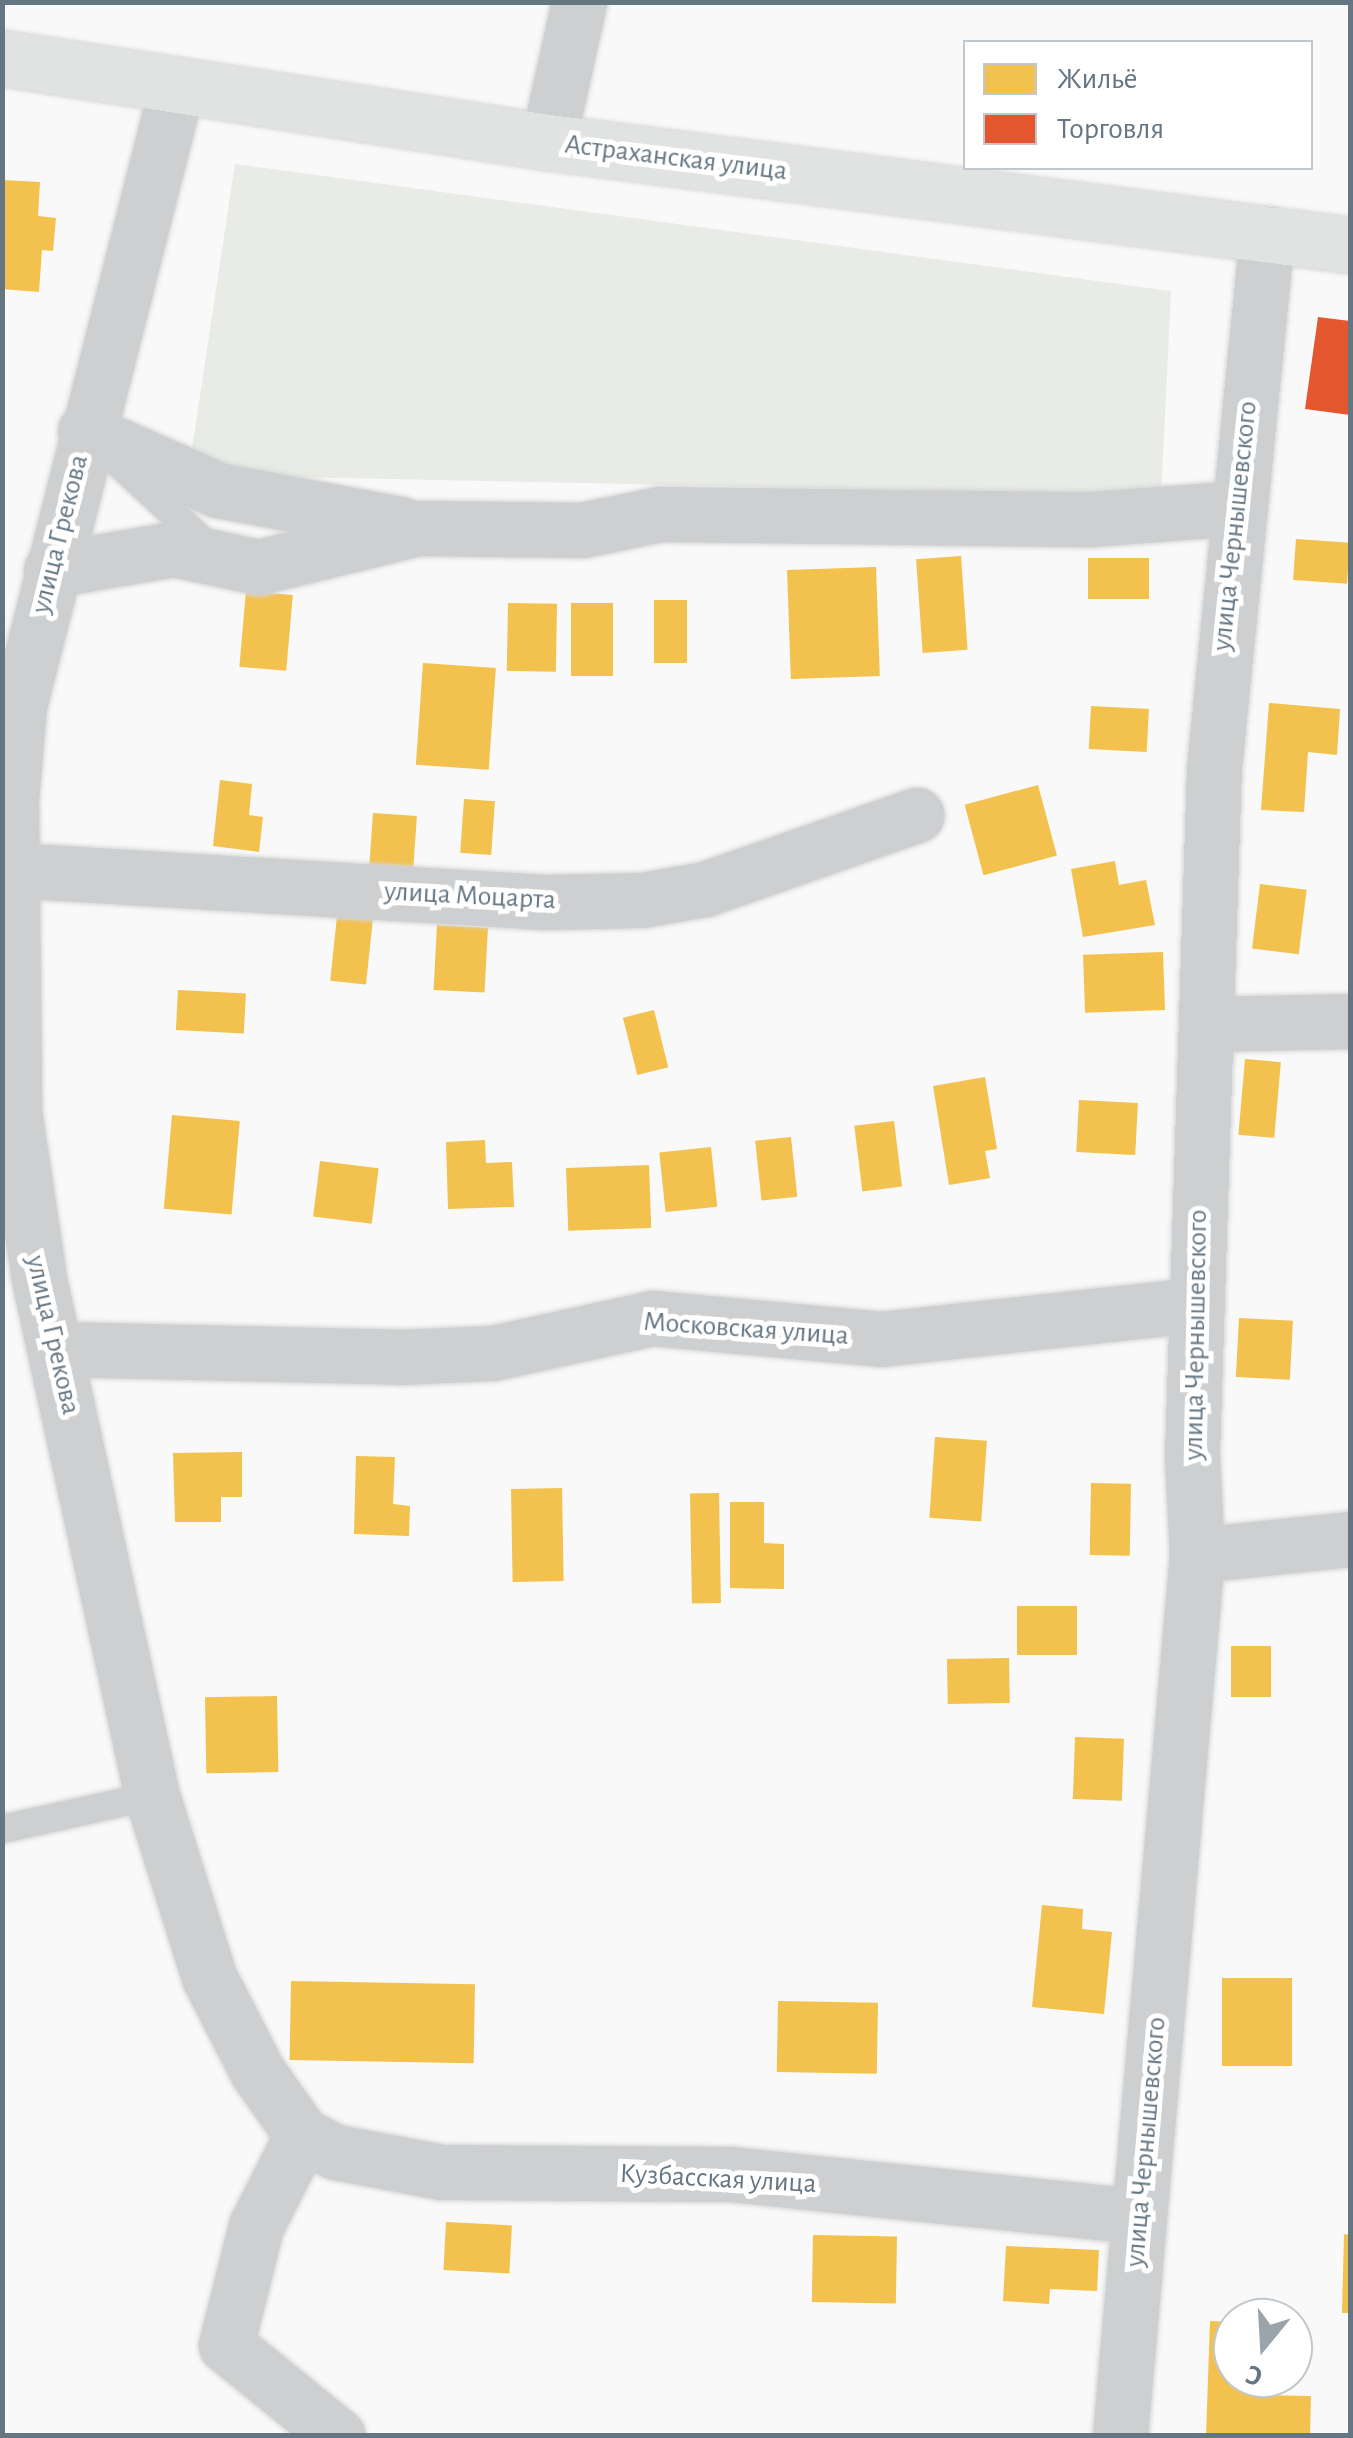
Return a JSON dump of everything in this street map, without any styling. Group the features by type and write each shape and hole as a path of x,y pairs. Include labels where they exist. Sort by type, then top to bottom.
{"main road":[{"name":"Астраханская улица","path":"2,58 548,142 1350,245"}],"street":[{"path":"548,142 579,2"},
{"name":"улица Грекова","path":"177,86 85,430 19,706 12,870 20,1283 59,1349 152,1796 210,1976 256,2071 302,2135"},
{"name":"улица Чернышевского","path":"1120,2436 1197,1556 1196,1305 1214,768 1236,508 1267,234"},
{"path":"85,430 218,490 418,528 582,530 660,514 1091,520 1236,508"},
{"path":"51,570 174,548 218,554 259,567 418,528"},
{"name":"улица Моцарта","path":"12,870 544,902 642,900 705,888 916,815"},
{"path":"1206,1024 1350,1021"},
{"name":"Московская улица","path":"59,1349 400,1358 492,1353 652,1318 881,1339 1196,1305"},
{"path":"1197,1556 1350,1539"},
{"path":"302,2135 256,2226 226,2345 338,2436"},
{"name":"Кузбасская улица","path":"302,2135 336,2152 441,2172 730,2174 1139,2216"}],"lane":[{"path":"85,430 218,554"},
{"path":"2,1830 152,1796"}],"shaded area":[{"path":"235,164 1171,291 1161,495 188,475"}],"building: Жильё":[{"path":"2,180 40,182 38,216 56,218 53,251 42,250 39,292 2,289"},
{"path":"1296,539 1350,543 1347,584 1293,580"},
{"path":"961,556 968,650 923,653 916,559"},
{"path":"1088,558 1149,558 1149,599 1088,599"},
{"path":"876,567 880,676 791,679 787,570"},
{"path":"246,591 293,595 286,671 239,667"},
{"path":"654,600 687,600 687,663 654,663"},
{"path":"508,603 557,604 556,672 507,671"},
{"path":"571,603 613,603 613,676 571,676"},
{"path":"423,663 496,668 489,770 416,765"},
{"path":"1269,703 1340,709 1337,755 1308,752 1304,812 1261,810"},
{"path":"1091,706 1149,709 1147,752 1089,749"},
{"path":"220,780 252,784 249,815 263,817 259,852 213,846"},
{"path":"1038,785 1057,856 983,875 965,805"},
{"path":"464,799 495,801 491,855 460,853"},
{"path":"373,813 417,816 413,874 369,871"},
{"path":"1115,861 1119,885 1146,880 1155,925 1083,937 1071,869"},
{"path":"1260,884 1307,890 1299,954 1252,949"},
{"path":"337,916 373,920 366,984 330,981"},
{"path":"437,925 488,928 485,993 434,990"},
{"path":"1163,952 1165,1010 1085,1013 1083,955"},
{"path":"178,990 246,994 244,1034 176,1030"},
{"path":"654,1010 668,1067 637,1075 623,1018"},
{"path":"1245,1059 1281,1062 1274,1138 1238,1135"},
{"path":"985,1077 997,1149 985,1151 990,1178 949,1185 933,1086"},
{"path":"1079,1100 1138,1103 1135,1155 1076,1152"},
{"path":"172,1115 240,1121 232,1215 164,1209"},
{"path":"894,1121 902,1187 862,1191 854,1126"},
{"path":"791,1137 797,1197 761,1200 755,1141"},
{"path":"485,1140 486,1163 512,1162 514,1207 448,1209 446,1142"},
{"path":"711,1147 717,1207 666,1212 659,1152"},
{"path":"320,1161 379,1168 372,1224 313,1217"},
{"path":"649,1165 651,1228 568,1231 566,1168"},
{"path":"1239,1318 1293,1321 1290,1380 1236,1377"},
{"path":"935,1437 987,1441 981,1521 929,1518"},
{"path":"242,1452 242,1497 221,1497 221,1522 175,1522 173,1453"},
{"path":"356,1456 395,1457 393,1504 410,1506 409,1536 354,1534"},
{"path":"1091,1483 1131,1484 1130,1556 1090,1555"},
{"path":"562,1488 564,1581 513,1582 511,1489"},
{"path":"719,1493 721,1603 692,1603 690,1494"},
{"path":"730,1502 764,1502 764,1543 784,1544 784,1589 730,1588"},
{"path":"1017,1606 1077,1606 1077,1655 1017,1655"},
{"path":"1231,1646 1271,1646 1271,1697 1231,1697"},
{"path":"1009,1658 1010,1703 948,1704 947,1659"},
{"path":"277,1696 278,1772 206,1773 205,1697"},
{"path":"1075,1737 1124,1739 1122,1801 1073,1799"},
{"path":"1042,1905 1083,1909 1082,1929 1112,1932 1104,2014 1032,2007"},
{"path":"1222,1978 1292,1978 1292,2066 1222,2066"},
{"path":"291,1981 475,1984 474,2063 290,2060"},
{"path":"778,2001 878,2003 877,2074 777,2072"},
{"path":"446,2222 512,2225 509,2273 443,2270"},
{"path":"1344,2234 1350,2235 1350,2313 1342,2313"},
{"path":"813,2235 897,2236 896,2303 812,2302"},
{"path":"1006,2246 1099,2250 1097,2291 1050,2289 1049,2304 1003,2301"},
{"path":"1210,2321 1213,2321 1213,2398 1311,2398 1310,2436 1206,2436"}],"building: Торговля":[{"path":"1318,317 1350,321 1350,415 1305,409"}]}
